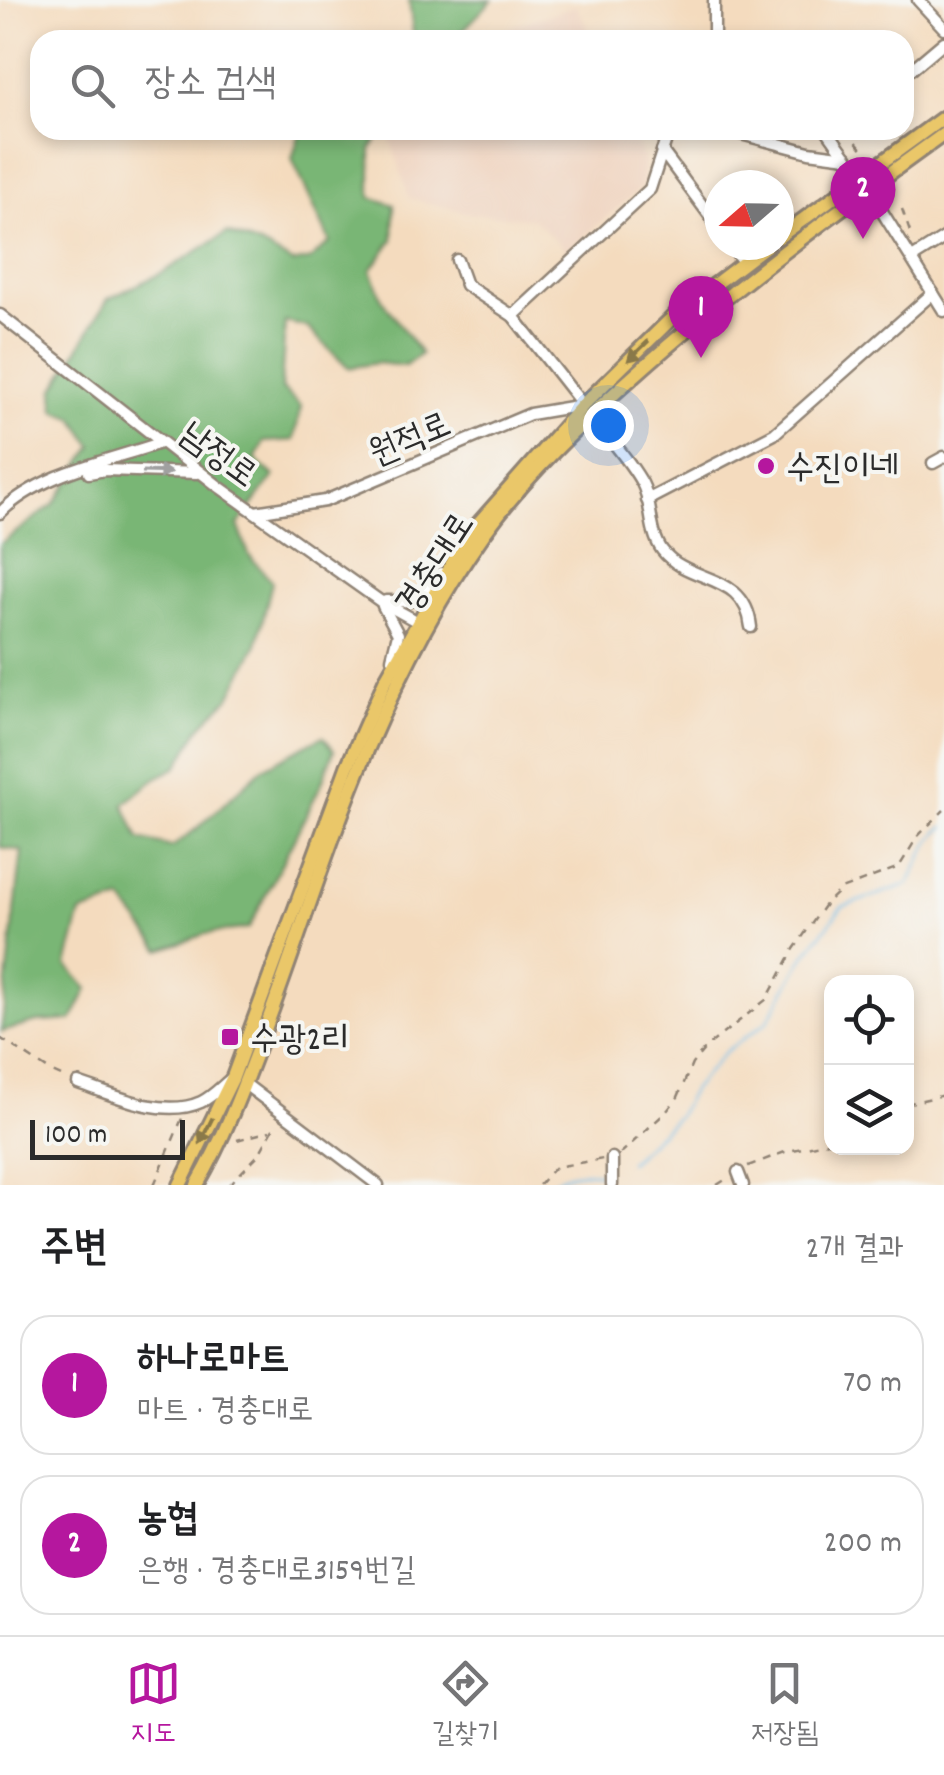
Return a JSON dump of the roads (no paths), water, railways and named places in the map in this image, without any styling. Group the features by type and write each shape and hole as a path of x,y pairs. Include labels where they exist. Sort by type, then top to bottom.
{"main road":[{"name":"경충대로","path":"197,1185 222,1138 347,767 386,681 486,532 587,410 944,117"},
{"name":"경충대로","path":"794,227 944,134"},
{"name":"경충대로","path":"180,1185 239,1080 350,792 451,564 477,525 676,314 747,260"}],"street":[{"path":"714,0 714,30"},
{"path":"918,0 944,28"},
{"path":"914,67 944,42"},
{"path":"513,316 650,189 666,140"},
{"path":"764,140 846,157"},
{"path":"834,140 944,311"},
{"path":"662,151 704,208"},
{"path":"912,258 944,238"},
{"path":"457,260 466,285 513,316 643,484 654,533 662,549 673,560 735,592 744,600 751,626"},
{"path":"647,500 774,434 934,293"},
{"name":"남정로","path":"0,314 200,473 380,600 422,624"},
{"name":"원적로","path":"255,512 335,497 530,414 587,410"},
{"path":"0,513 44,484 160,443"},
{"path":"44,484 105,470 200,473"},
{"path":"380,600 404,604 425,596 445,566 451,564"},
{"path":"380,600 398,634 394,654 384,672 386,681"},
{"path":"78,1083 143,1104 170,1107 202,1102 239,1080 378,1185"},
{"path":"612,1158 612,1185"},
{"path":"738,1172 743,1185"}],"waterway":[{"path":"629,1162 677,1117 693,1089 726,1051 767,1022 802,960 842,907 909,884 928,846 944,827"},
{"path":"550,1185 570,1174 606,1174"}],"place":[{"name":"농협","path":"863,239"},
{"name":"하나로마트","path":"701,358"},
{"name":"수진이네","path":"766,466"},
{"name":"수광2리","path":"230,1037"}]}
